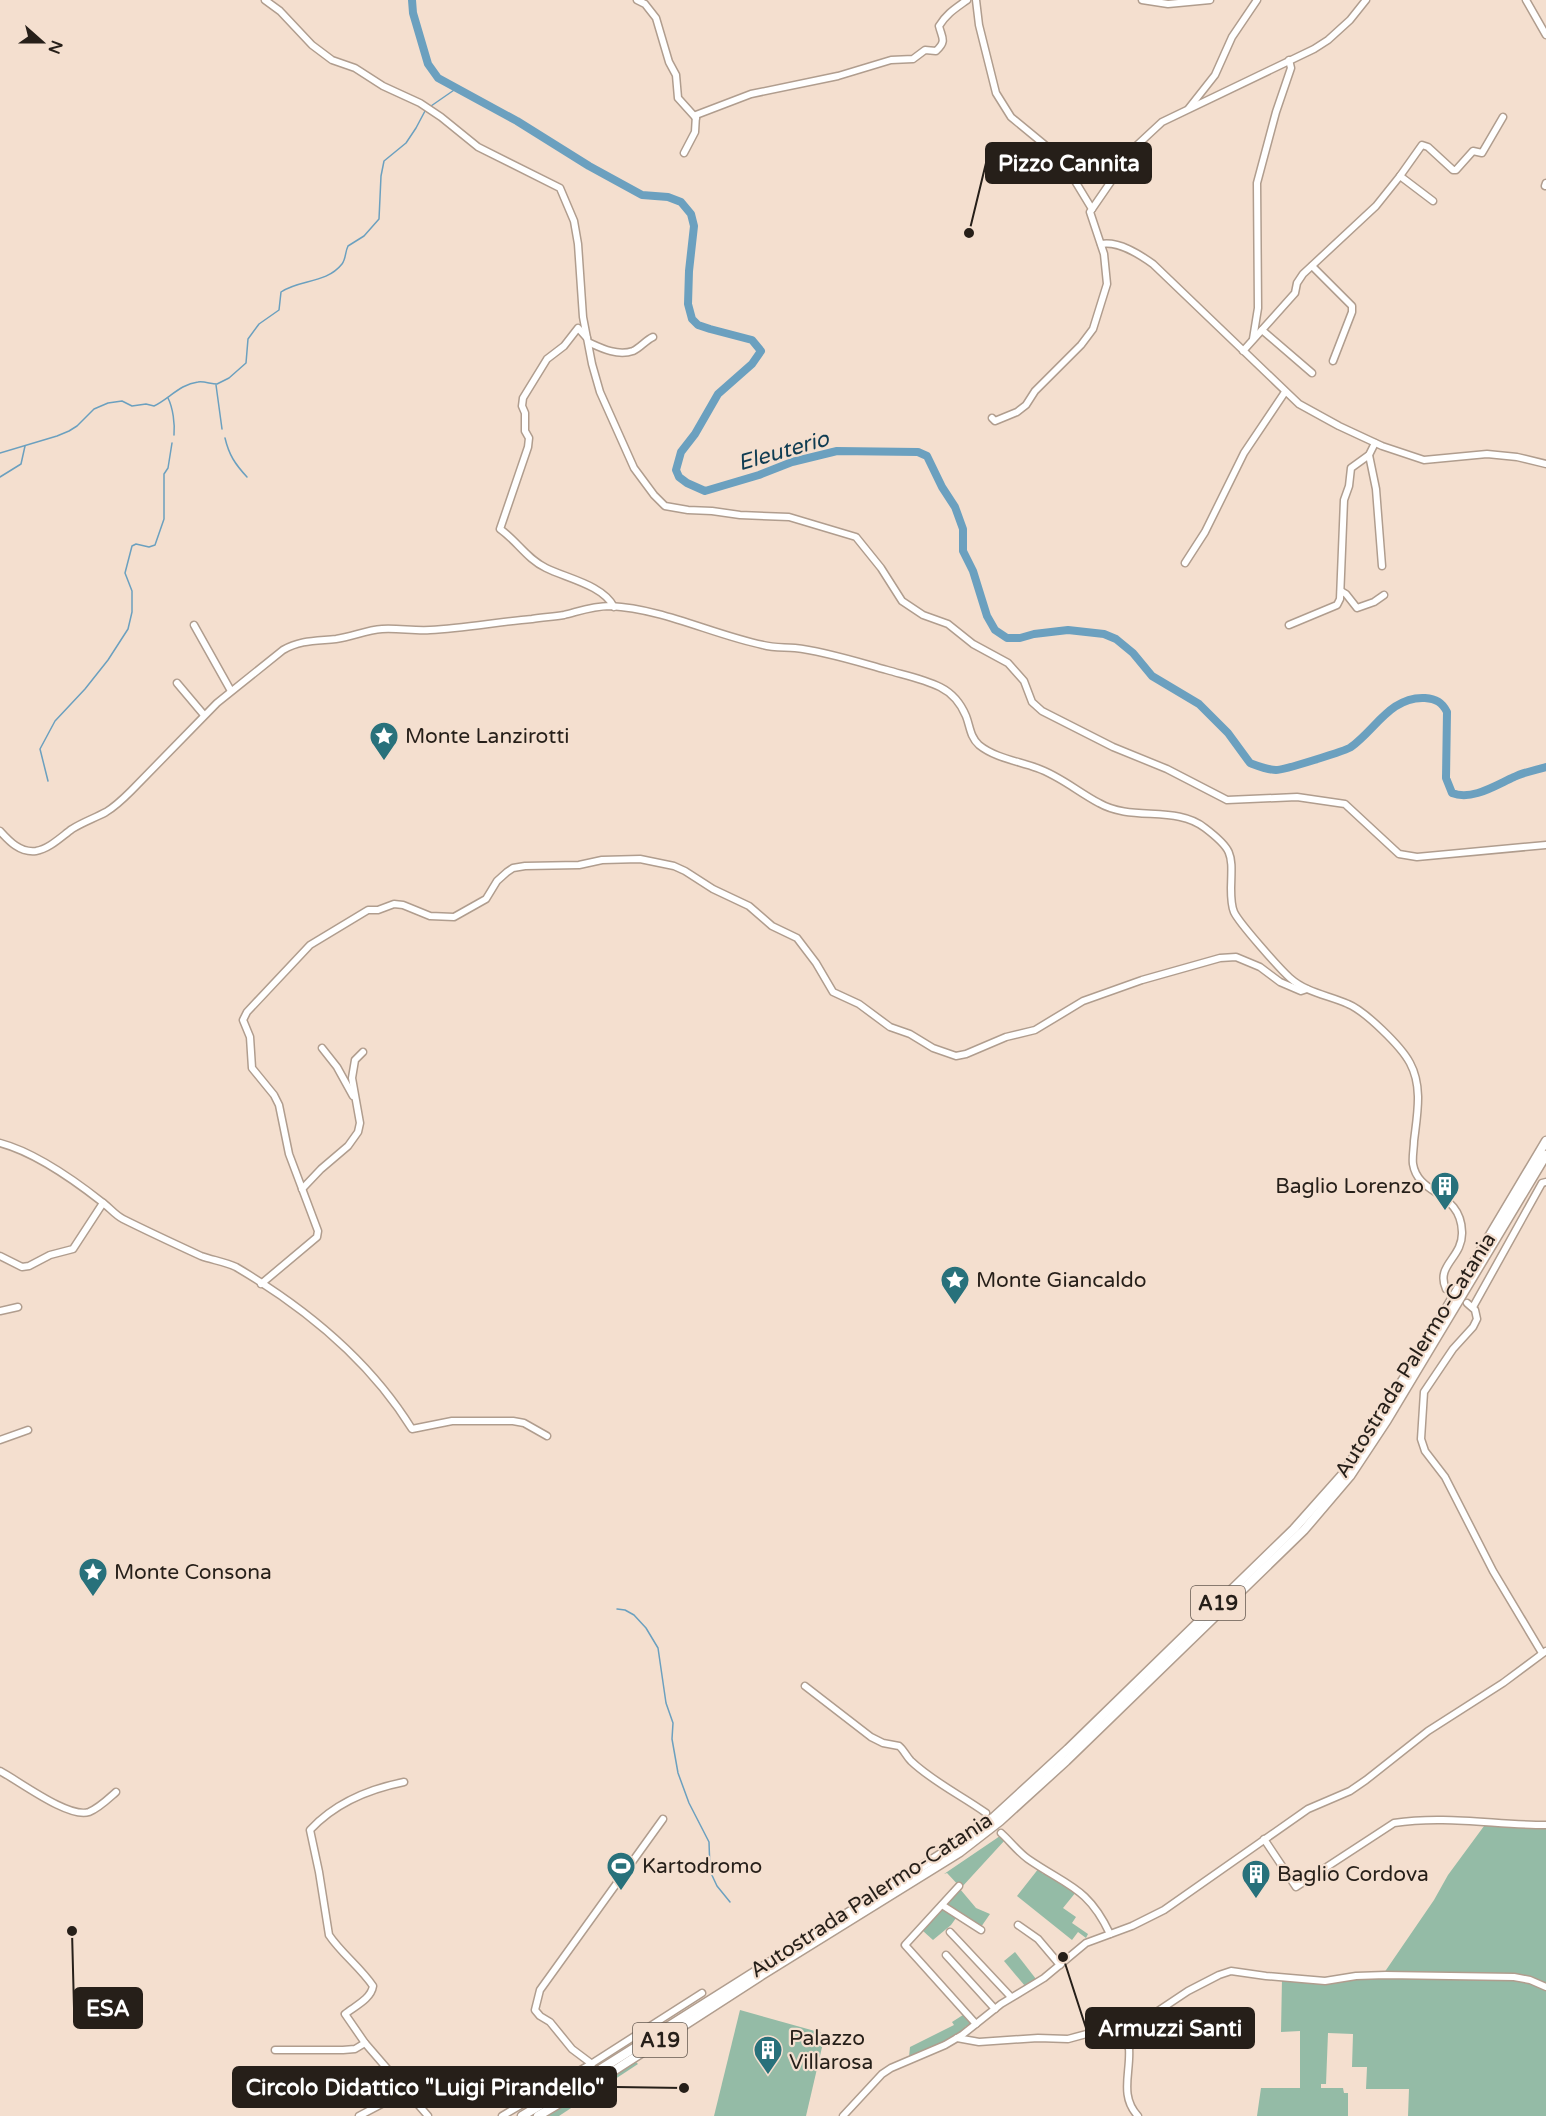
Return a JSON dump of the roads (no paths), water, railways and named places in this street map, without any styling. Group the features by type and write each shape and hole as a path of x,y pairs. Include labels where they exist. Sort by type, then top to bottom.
{"highway":[{"name":"Autostrada Palermo-Catania","path":"522,2116 601,2069 954,1845 994,1817 1068,1749 1294,1529 1343,1474 1409,1370 1546,1141"},
{"name":"Autostrada Palermo-Catania","path":"538,2116 615,2070 960,1852 1000,1821 1066,1761 1304,1530 1350,1476 1406,1390 1546,1155"}],"street":[{"path":"265,0 280,11 332,60 367,74 383,86 427,109 478,147 560,188 574,220 584,317 592,364 606,407 634,468 665,506 740,515 789,517 856,537 881,567 902,602 923,615 948,624 973,644 1008,663 1024,681 1032,702 1042,711 1113,747 1167,769 1227,800 1297,797 1345,804 1399,854 1417,857 1546,845"},
{"path":"637,0 645,4 656,18 669,62 676,75 678,98 696,118"},
{"path":"684,153 695,132 696,115 751,94 838,76 891,60 913,59 925,50 936,51 944,41 939,26 948,14 967,0"},
{"path":"976,0 980,31 996,93 1011,117 1045,145 1075,182 1092,209"},
{"path":"1142,0 1168,4 1209,0"},
{"path":"1187,110 1215,75 1232,37 1257,0"},
{"path":"992,418 995,421 1017,412 1026,405 1035,391 1090,336 1107,284 1101,244 1090,212 1143,138 1168,118 1249,82 1314,49 1350,20 1366,0"},
{"path":"1526,0 1546,35"},
{"path":"1253,339 1258,308 1257,183 1276,112 1291,68 1289,60"},
{"path":"1243,351 1295,293 1298,283 1312,266 1376,206 1422,145 1428,147 1453,170 1456,170 1473,151 1482,153 1503,117"},
{"path":"1400,177 1433,201"},
{"path":"1101,244 1118,245 1153,264 1285,392 1313,413 1376,443 1424,460 1487,454 1518,457 1546,464"},
{"path":"1312,266 1352,306 1352,312 1333,361"},
{"path":"614,607 611,602 588,585 546,568 532,559 514,539 500,529 528,447 529,438 525,431 523,398 548,359 564,346 578,328 589,341 615,353 635,351 653,337"},
{"path":"1262,330 1312,373"},
{"path":"1185,563 1205,532 1244,453 1285,392"},
{"path":"1289,625 1337,604 1341,591 1344,508 1345,494 1349,486 1349,473 1351,468 1369,455 1376,443"},
{"path":"1369,455 1376,489 1382,566"},
{"path":"1341,591 1347,594 1357,608 1374,602 1384,595"},
{"path":"0,831 15,846 24,850 37,851 46,847 117,805 204,715 283,650 305,640 340,638 367,630 428,631 563,615 589,607 614,607 660,613 738,639 766,646 794,648 833,656 928,683 952,696 963,711 973,739 990,752 1039,768 1105,807 1138,815 1181,816 1193,819 1226,846 1231,857 1230,893 1234,914 1289,977 1307,989 1352,1005 1401,1049 1416,1076 1419,1091 1413,1164 1422,1183 1455,1207 1462,1232 1457,1253 1442,1274 1442,1281 1446,1289"},
{"path":"194,625 231,691"},
{"path":"177,683 204,715"},
{"path":"261,1284 317,1237 318,1231 289,1154 279,1105 274,1095 252,1068 250,1037 243,1020 247,1012 310,945 368,910 378,910 394,904 403,905 430,916 454,917 486,899 497,881 513,868 640,859 685,871 713,889 749,906 772,926 797,939 816,963 833,992 859,1004 890,1027 910,1034 933,1048 956,1056 1006,1037 1035,1030 1083,1001 1142,980 1220,958 1236,957 1292,987 1301,991 1307,989"},
{"path":"322,1048 355,1099"},
{"path":"302,1189 348,1146 358,1132 360,1123 351,1078 353,1066 363,1052"},
{"path":"0,1143 29,1154 104,1203 121,1218 207,1258 233,1266 261,1284 313,1321 355,1358 396,1403 412,1429 452,1421 513,1421 524,1423 547,1436"},
{"path":"843,2116 882,2074 891,2068 957,2038 1011,1997 1044,1978 1086,1943 1132,1926 1164,1910 1308,1809 1350,1791 1428,1731 1503,1683 1544,1652 1488,1562 1444,1477 1420,1439 1423,1395 1453,1349 1473,1327 1477,1319 1475,1310 1470,1305 1530,1202 1542,1183 1546,1182"},
{"path":"0,1256 22,1267 29,1266 50,1255 73,1249 104,1203"},
{"path":"0,1311 18,1307"},
{"path":"0,1440 28,1430"},
{"path":"805,1686 871,1737 899,1746 909,1759 952,1792 986,1813"},
{"path":"0,1771 63,1808 75,1812 89,1812 116,1792"},
{"path":"404,1782 383,1786 339,1805 310,1830 329,1935 362,1969 373,1986 366,1998 345,2014 365,2043 428,2116"},
{"path":"592,2064 572,2049 550,2022 540,2016 535,2010 536,2002 540,1990 663,1819"},
{"path":"1264,1839 1296,1887 1394,1822 1408,1820 1477,1821 1546,1825"},
{"path":"1001,1833 1026,1858 1066,1881 1083,1894 1097,1910 1110,1934"},
{"path":"959,1886 905,1945 976,2024"},
{"path":"942,1905 981,1930"},
{"path":"1018,1925 1038,1939 1060,1965"},
{"path":"950,1932 1011,1997"},
{"path":"946,1955 995,2009"},
{"path":"957,2038 979,2042 1038,2038 1068,2039 1158,2011 1188,1991 1231,1971 1325,1982 1356,1976 1386,1975 1514,1977 1530,1980 1546,1987"},
{"path":"502,2116 592,2064 702,1993"},
{"path":"1124,2022 1129,2048 1126,2095 1130,2107 1138,2116"},
{"path":"1106,2029 1121,2039 1129,2048"},
{"path":"1121,2039 1126,2038 1127,2033"},
{"path":"275,2050 343,2050 355,2049 365,2043"},
{"path":"359,2116 429,2079"}],"waterway":[{"name":"Eleuterio","path":"412,0 413,13 428,64 438,78 517,121 589,166 642,195 668,197 681,202 691,214 694,226 688,304 692,319 698,325 752,340 761,351 752,364 718,394 695,434 681,452 676,470 679,477 687,483 705,491 759,475 792,462 837,451 918,452 927,456 955,507 963,529 963,551 973,571 987,616 995,630 1007,638 1068,630 1104,634 1116,639 1133,653 1152,676 1199,704 1228,733 1250,763 1276,770 1347,749 1360,740 1384,715 1402,702 1425,698 1438,702 1447,712 1446,778 1452,793 1476,794 1522,774 1546,767"},
{"path":"431,106 457,88"},
{"path":"0,453 69,431 94,409 108,403 122,401 132,406 146,404 154,406 192,383 217,384 229,378 246,363 248,339 259,324 279,310 281,292 321,278 336,270 343,262 348,246 364,236 379,219 384,161 406,143 425,111"},
{"path":"216,385 222,429"},
{"path":"168,398 173,416 174,435"},
{"path":"225,438 233,459 247,477"},
{"path":"48,781 40,749 55,721 85,689 108,660 128,629 132,612 132,591 125,573 132,546 136,544 149,547 155,545 164,519 164,474 168,468 172,443"},
{"path":"0,477 21,464 25,446"},
{"path":"617,1609 634,1615 646,1628 658,1648 666,1703 673,1723 672,1739 678,1773 689,1803 709,1842 710,1871 717,1886 730,1902"}],"place":[{"name":"Pizzo Cannita","path":"969,233"},
{"name":"Monte Lanzirotti","path":"384,762"},
{"name":"Baglio Lorenzo","path":"1445,1212"},
{"name":"Monte Giancaldo","path":"955,1306"},
{"name":"Monte Consona","path":"93,1598"},
{"name":"Kartodromo","path":"621,1892"},
{"name":"Baglio Cordova","path":"1256,1900"},
{"name":"ESA","path":"72,1931"},
{"name":"Armuzzi Santi","path":"1063,1957"},
{"name":"Palazzo Villarosa","path":"768,2076"},
{"name":"Circolo Didattico \"Luigi Pirandello\"","path":"684,2088"}]}
